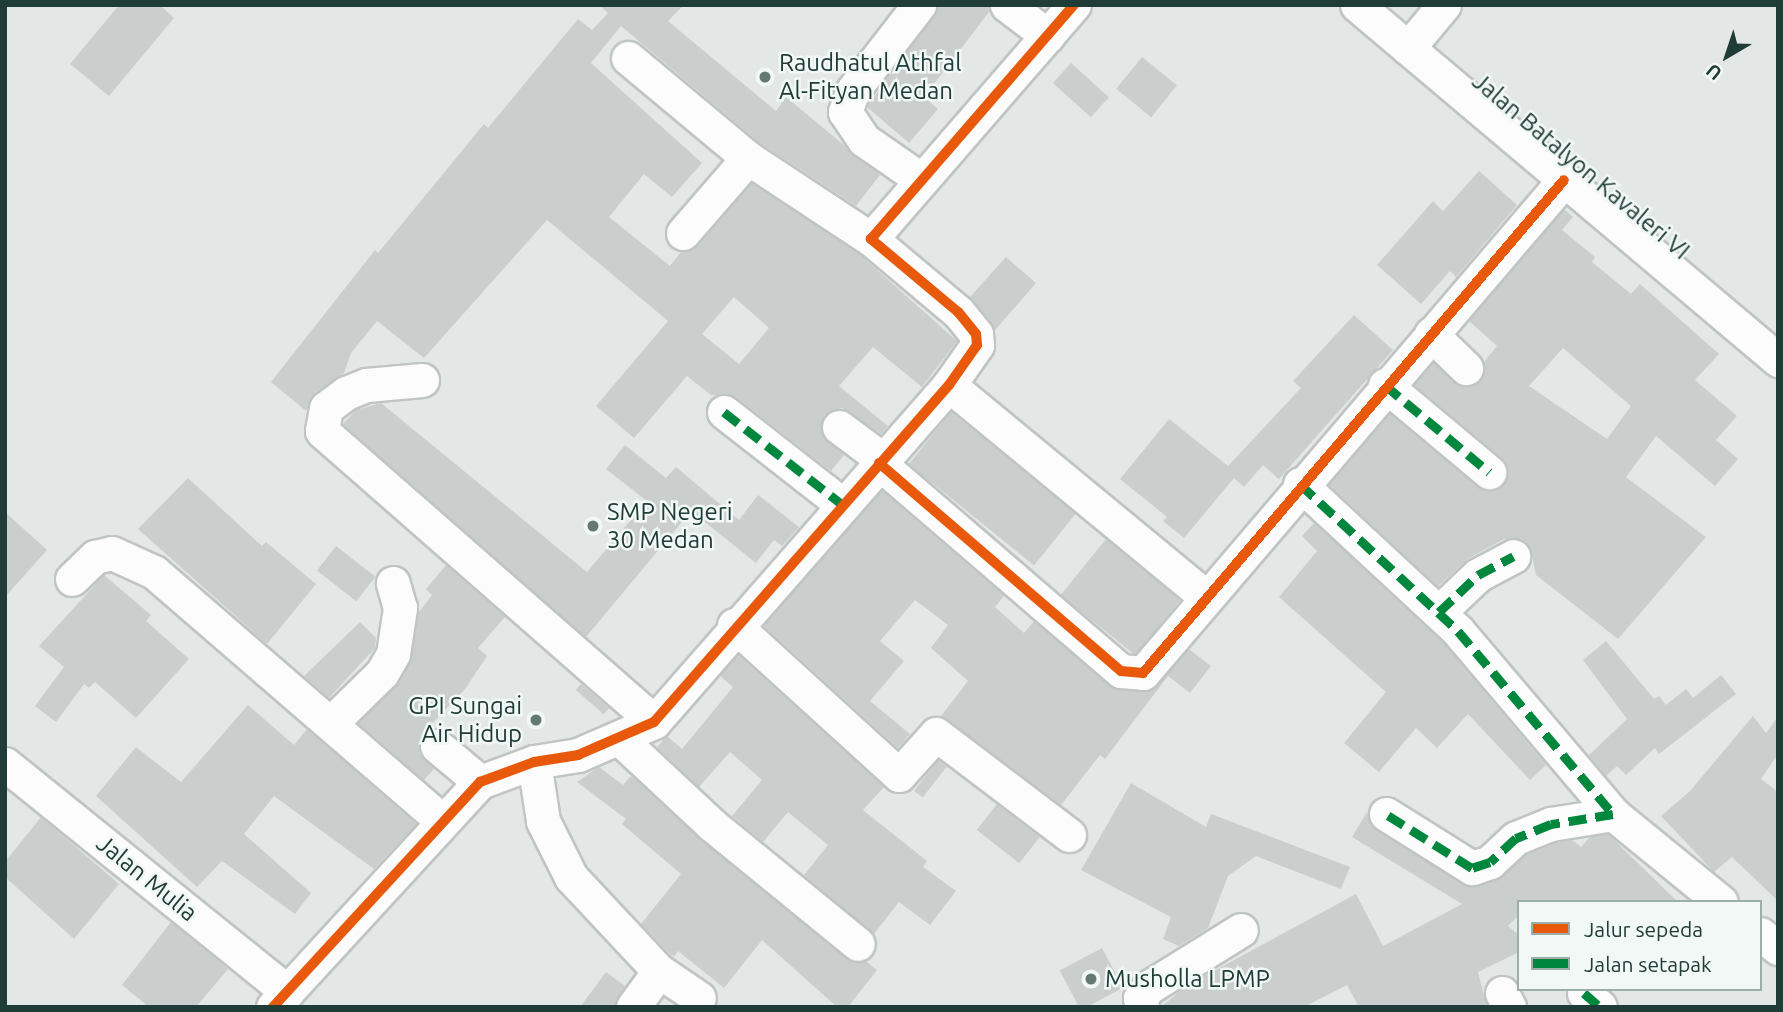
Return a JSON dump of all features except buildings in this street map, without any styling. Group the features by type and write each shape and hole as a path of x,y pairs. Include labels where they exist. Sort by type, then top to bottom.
{"street":[{"path":"919,5 853,90 845,111 864,140 919,178"},
{"path":"871,239 919,178 1074,5"},
{"name":"Jalan Batalyon Kavaleri VI","path":"1357,5 1778,359"},
{"path":"1408,48 1444,5"},
{"path":"1010,6 1048,36"},
{"path":"281,999 441,820 480,782 534,762 621,740 654,722 734,625 949,385 977,345 975,334 958,312 871,239 748,158 628,58"},
{"path":"683,233 748,158"},
{"path":"839,427 1133,676 1152,665 1204,595 1564,180"},
{"path":"1431,334 1466,368"},
{"path":"422,380 366,385 346,393 326,408 322,431 654,722"},
{"path":"949,385 1204,595"},
{"path":"1385,385 1489,472"},
{"path":"724,412 843,505"},
{"path":"1300,484 1439,612 1613,814 1719,900"},
{"path":"72,579 95,557 126,556 154,572 332,722 441,820"},
{"path":"1439,612 1478,575 1513,556"},
{"path":"332,722 382,673 393,654 400,608 393,583"},
{"path":"734,625 899,775 936,734 1069,835"},
{"path":"621,740 712,825 858,944"},
{"path":"437,746 480,782"},
{"path":"534,762 543,821 571,877 659,971 699,998"},
{"name":"Jalan Mulia","path":"5,764 281,999"},
{"path":"1386,814 1472,867 1490,862 1516,838 1550,824 1613,814"},
{"path":"1142,1007 1140,998 1149,987 1241,930"},
{"path":"1762,936 1778,948"},
{"path":"633,1007 659,971"}],"marked path":[{"path":"1385,385 1489,472"},
{"path":"724,412 843,505"},
{"path":"1300,484 1458,631 1613,814 1551,824 1516,838 1490,862 1472,868 1386,814"},
{"path":"1439,612 1478,575 1513,556"},
{"path":"1584,993 1600,1007"}],"cycle path":[{"path":"273,1007 480,782 534,762 578,755 654,722 949,385 977,345 976,334 958,312 871,239 1074,5"},
{"path":"879,463 1121,671 1143,673 1564,180"}],"place":[{"name":"Raudhatul Athfal Al-Fityan Medan","path":"765,77"},
{"name":"SMP Negeri 30 Medan","path":"593,526"},
{"name":"GPI Sungai Air Hidup","path":"536,720"},
{"name":"Musholla LPMP","path":"1091,979"}]}
